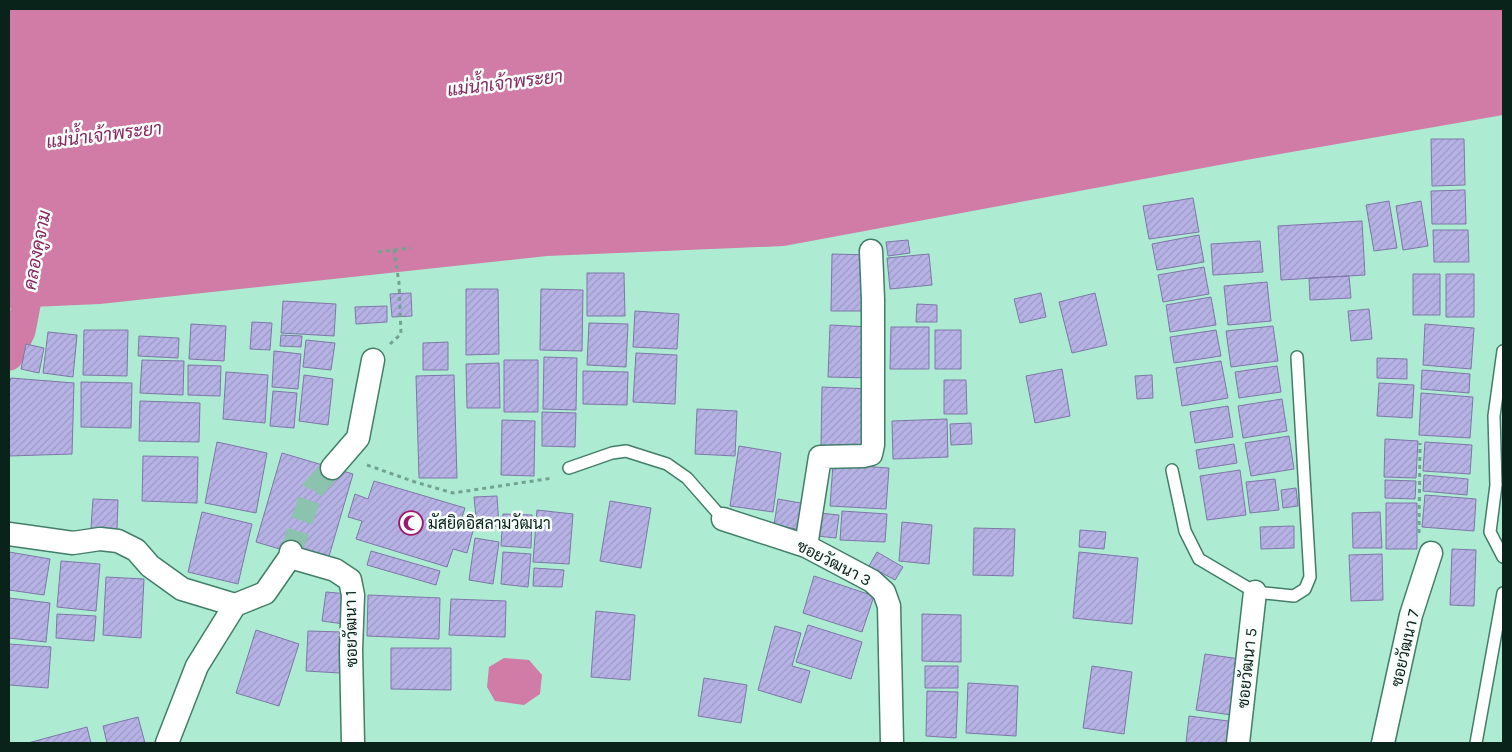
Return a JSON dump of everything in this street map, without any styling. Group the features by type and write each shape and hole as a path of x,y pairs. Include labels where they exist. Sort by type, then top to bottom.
{"street":[{"path":"806,546 820,457 871,454 873,445 873,299 871,251"},
{"path":"338,462 358,438 372,360"},
{"name":"ซอยวัฒนา 3","path":"723,519 806,546 872,581 884,592 889,606 892,743"},
{"path":"9,534 73,543 100,538 118,541 136,550 150,566 182,589 234,605 197,666 167,743"},
{"name":"ซอยวัฒนา 7","path":"1383,743 1425,545"},
{"name":"ซอยวัฒนา 1","path":"234,605 265,593 291,555 336,570 350,580 353,595 351,650 353,743"},
{"name":"ซอยวัฒนา 5","path":"1238,743 1255,592"}],"lane":[{"path":"1503,351 1494,416 1496,485 1490,532 1503,557"},
{"path":"1172,470 1185,530 1200,559 1255,592 1294,596 1304,589 1310,577 1297,357"},
{"path":"569,468 612,453 626,451 668,464 687,478 723,519"},
{"path":"1476,743 1503,593"}],"path":[{"path":"378,252 411,248"},
{"path":"372,360 401,334 399,283 394,250"},
{"path":"1420,443 1425,545"},
{"path":"338,462 453,493 550,480 569,468"}],"water":[{"name":"แม่น้ำเจ้าพระยา","path":"9,9 1503,9 1503,115 1246,160 784,246 547,256 100,304 9,308"},
{"path":"504,658 529,660 542,675 540,694 524,705 495,701 487,687 489,667"}],"building":[{"path":"1431,139 1464,139 1465,185 1432,186"},
{"path":"1465,190 1466,224 1432,224 1431,191"},
{"path":"1193,198 1199,232 1149,239 1143,206"},
{"path":"1389,201 1397,248 1374,251 1366,205"},
{"path":"1421,201 1428,246 1403,250 1396,206"},
{"path":"1362,221 1365,275 1281,280 1278,226"},
{"path":"1433,230 1468,230 1469,262 1434,262"},
{"path":"1199,235 1204,262 1157,270 1152,244"},
{"path":"908,240 910,253 888,256 886,242"},
{"path":"1260,241 1263,272 1213,275 1211,244"},
{"path":"832,254 869,255 868,311 831,311"},
{"path":"929,254 932,285 890,289 887,258"},
{"path":"1204,267 1209,294 1163,302 1158,275"},
{"path":"587,273 624,273 625,316 587,316"},
{"path":"1413,274 1440,274 1440,315 1413,315"},
{"path":"1446,274 1474,274 1474,317 1446,317"},
{"path":"1349,276 1351,298 1310,300 1309,278"},
{"path":"1267,282 1271,321 1228,325 1224,286"},
{"path":"466,289 498,289 499,354 466,355"},
{"path":"541,289 583,290 582,351 540,350"},
{"path":"411,293 412,316 392,317 390,294"},
{"path":"1041,293 1046,317 1020,323 1014,299"},
{"path":"1095,293 1107,345 1072,353 1059,302"},
{"path":"1211,297 1216,325 1170,332 1166,305"},
{"path":"283,301 336,304 334,336 281,333"},
{"path":"917,304 937,305 937,322 916,322"},
{"path":"387,306 387,322 356,324 355,307"},
{"path":"1369,309 1372,339 1351,341 1348,311"},
{"path":"635,311 679,314 677,349 633,347"},
{"path":"252,322 272,323 270,350 250,349"},
{"path":"589,323 628,324 626,367 587,365"},
{"path":"191,324 226,326 224,361 189,359"},
{"path":"1425,324 1474,328 1471,369 1423,365"},
{"path":"830,325 872,327 871,378 828,377"},
{"path":"1273,326 1278,361 1231,367 1226,331"},
{"path":"891,327 929,327 929,369 890,369"},
{"path":"84,330 128,330 127,376 83,375"},
{"path":"935,330 961,330 961,369 935,369"},
{"path":"1216,330 1221,356 1174,363 1170,337"},
{"path":"48,332 77,335 73,377 43,373"},
{"path":"281,335 302,336 301,347 280,346"},
{"path":"139,336 179,338 178,358 138,356"},
{"path":"306,340 335,343 331,370 303,367"},
{"path":"448,342 448,370 423,370 423,343"},
{"path":"26,344 44,348 39,373 21,369"},
{"path":"274,351 301,354 298,389 272,387"},
{"path":"636,353 677,355 675,404 633,402"},
{"path":"544,357 577,358 576,410 543,409"},
{"path":"1377,358 1407,359 1407,379 1377,378"},
{"path":"142,360 184,361 183,395 140,393"},
{"path":"504,360 538,360 538,412 504,412"},
{"path":"1221,361 1228,398 1182,406 1176,368"},
{"path":"499,363 500,408 467,408 466,364"},
{"path":"188,365 221,366 220,396 188,395"},
{"path":"1277,366 1281,392 1239,398 1235,372"},
{"path":"1062,369 1070,416 1035,423 1026,376"},
{"path":"1422,370 1470,374 1469,393 1421,389"},
{"path":"583,371 628,372 627,405 583,404"},
{"path":"226,372 268,375 265,423 223,419"},
{"path":"304,375 333,379 328,425 299,421"},
{"path":"454,375 457,478 419,478 416,376"},
{"path":"1152,375 1153,398 1137,399 1135,376"},
{"path":"11,378 74,383 72,454 9,456 9,383"},
{"path":"944,380 966,380 967,414 944,414"},
{"path":"81,382 132,383 131,428 81,427"},
{"path":"1379,383 1414,385 1412,418 1377,416"},
{"path":"822,387 871,389 869,448 821,446"},
{"path":"273,391 297,393 294,428 270,426"},
{"path":"1421,393 1473,397 1470,438 1419,435"},
{"path":"1282,399 1287,431 1243,438 1238,406"},
{"path":"140,401 200,403 199,442 139,441"},
{"path":"1228,406 1233,437 1195,443 1190,412"},
{"path":"697,409 737,411 735,456 695,454"},
{"path":"542,412 576,413 575,447 542,446"},
{"path":"947,419 948,457 893,459 892,421"},
{"path":"502,420 535,421 534,476 501,475"},
{"path":"971,423 972,444 951,445 950,424"},
{"path":"1289,436 1294,469 1251,476 1245,443"},
{"path":"1385,439 1418,441 1416,478 1384,477"},
{"path":"217,442 267,453 256,513 205,503"},
{"path":"1425,442 1472,445 1470,474 1423,471"},
{"path":"1234,444 1237,463 1199,469 1196,450"},
{"path":"739,446 781,453 773,512 730,506"},
{"path":"282,453 353,474 327,563 256,542"},
{"path":"143,456 198,457 197,503 142,501"},
{"path":"833,464 889,468 886,509 830,506"},
{"path":"1240,470 1246,515 1207,520 1200,476"},
{"path":"1424,475 1468,479 1467,495 1423,491"},
{"path":"1275,479 1279,510 1250,513 1246,482"},
{"path":"1385,480 1416,481 1415,499 1385,498"},
{"name":"มัสยิดอิสลามวัฒนา","path":"374,481 465,508 459,526 473,531 467,553 453,549 447,567 356,539 362,521 348,517 355,494 368,499"},
{"path":"1296,488 1298,506 1283,508 1281,490"},
{"path":"1425,495 1476,499 1474,531 1422,527"},
{"path":"497,496 499,526 477,527 474,497"},
{"path":"93,499 118,500 117,529 91,528"},
{"path":"778,499 806,504 801,530 774,525"},
{"path":"610,501 651,508 641,568 600,561"},
{"path":"1386,503 1417,503 1417,549 1386,549"},
{"path":"537,510 573,514 569,564 533,562"},
{"path":"842,511 887,514 885,542 840,540"},
{"path":"202,512 252,524 238,584 188,572"},
{"path":"1380,512 1382,548 1353,548 1352,513"},
{"path":"819,513 839,515 836,538 817,536"},
{"path":"503,514 532,515 531,548 501,546"},
{"path":"902,522 932,525 929,564 899,561"},
{"path":"1294,526 1294,548 1261,549 1260,527"},
{"path":"974,528 1015,529 1013,576 973,575"},
{"path":"1080,530 1106,532 1104,549 1079,547"},
{"path":"475,538 499,542 493,584 469,580"},
{"path":"1452,549 1476,550 1474,606 1450,605"},
{"path":"371,551 440,571 436,585 367,565"},
{"path":"9,552 50,559 44,595 9,590"},
{"path":"503,552 531,554 528,587 501,584"},
{"path":"877,552 903,567 895,580 869,566"},
{"path":"1079,552 1138,558 1132,624 1073,618"},
{"path":"1382,554 1383,600 1351,601 1349,555"},
{"path":"61,561 100,564 96,611 57,607"},
{"path":"534,568 564,570 562,587 533,586"},
{"path":"814,576 874,596 862,632 803,613"},
{"path":"106,577 144,579 141,638 103,635"},
{"path":"326,592 348,594 344,624 322,621"},
{"path":"368,595 440,598 439,639 367,636"},
{"path":"9,598 50,603 46,642 9,638"},
{"path":"451,599 506,601 505,637 449,635"},
{"path":"596,611 635,615 630,680 591,677"},
{"path":"57,614 96,616 94,641 56,638"},
{"path":"922,614 961,615 961,662 922,661"},
{"path":"808,625 862,642 851,679 796,662"},
{"path":"775,626 801,633 792,666 810,671 801,703 758,690"},
{"path":"256,630 299,644 279,706 236,693"},
{"path":"308,631 342,632 340,673 306,671"},
{"path":"9,644 51,647 48,688 9,685"},
{"path":"391,648 451,648 451,690 391,689"},
{"path":"1205,654 1247,660 1239,716 1196,710"},
{"path":"925,666 958,666 958,688 925,688"},
{"path":"1092,666 1132,672 1124,734 1083,728"},
{"path":"704,678 747,685 741,723 698,716"},
{"path":"968,683 1018,686 1016,736 966,733"},
{"path":"927,691 958,692 956,738 926,736"},
{"path":"1189,716 1236,722 1233,743 1186,743"},
{"path":"138,717 145,743 107,743 103,726"},
{"path":"87,727 91,743 28,743"}],"waterway":[{"name":"คลองคูจาม","path":"9,356 21,331 33,269"}],"tunnel":[{"path":"291,552 313,489 332,468"}],"place":[{"name":"มัสยิดอิสลามวัฒนา","path":"411,523"}]}
